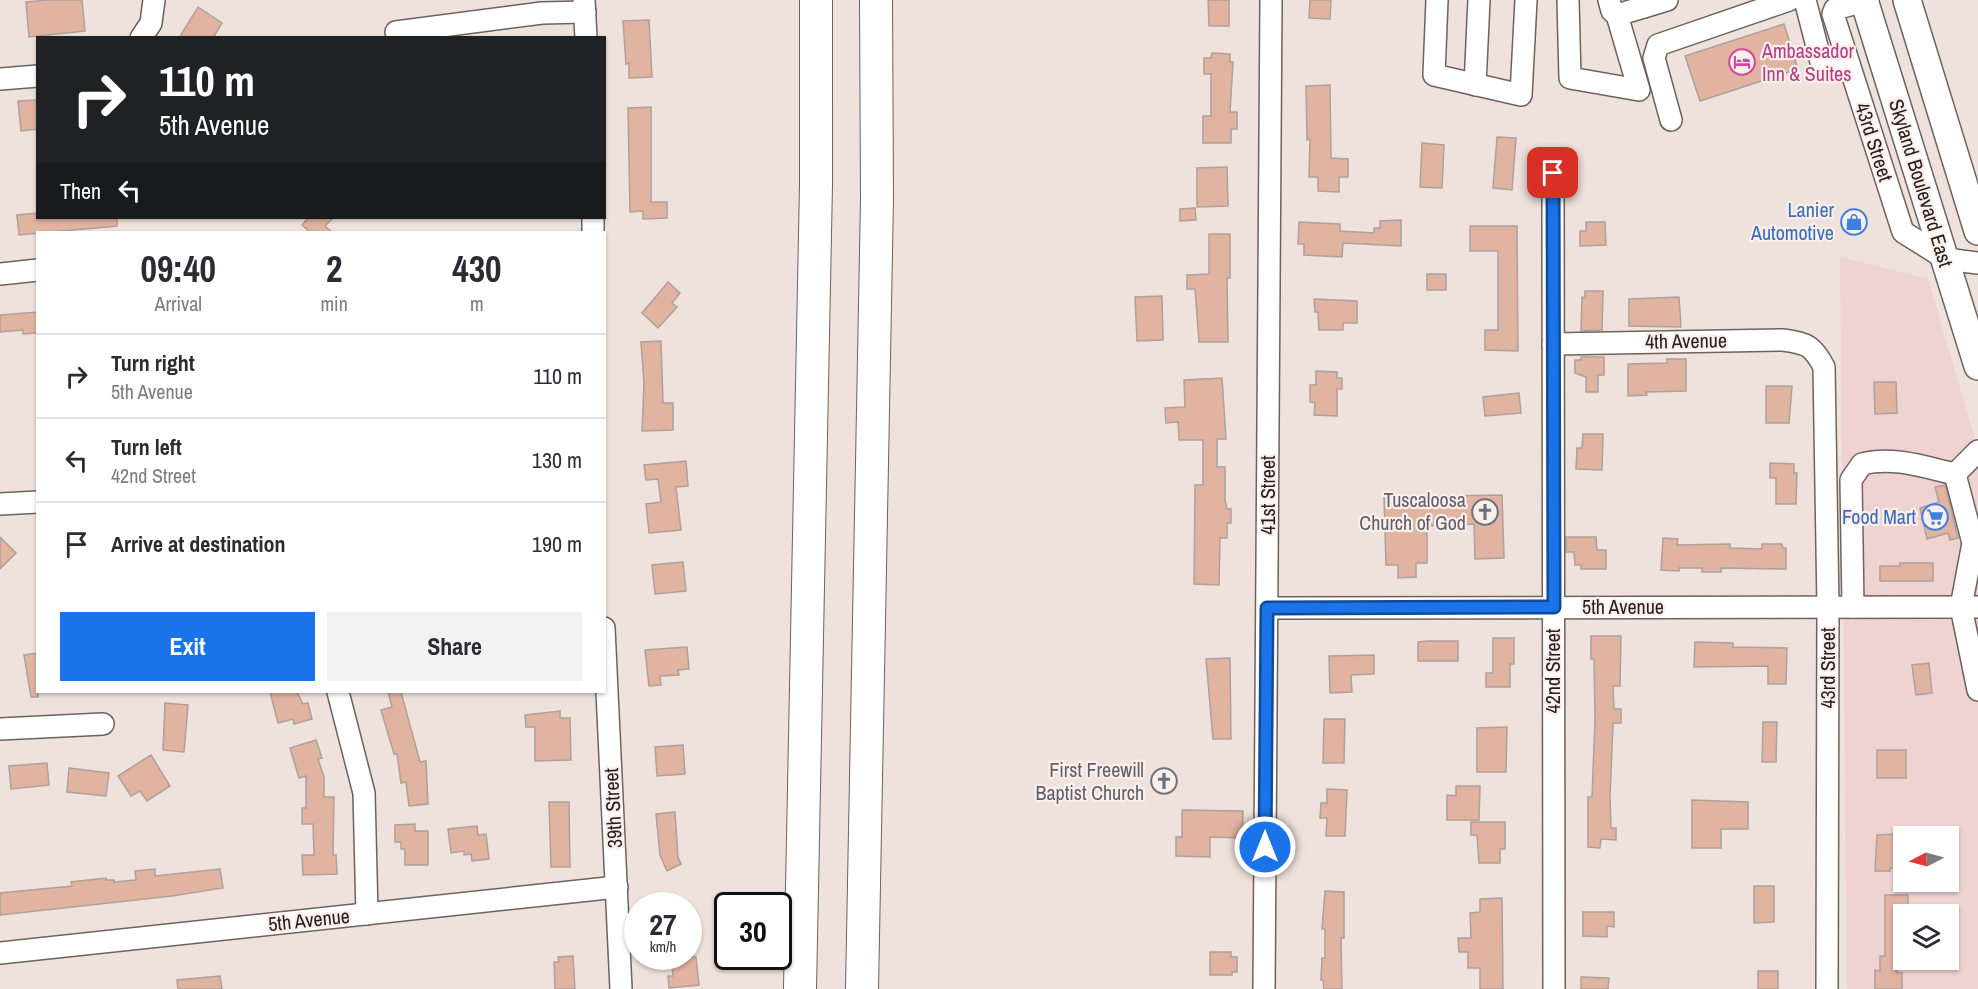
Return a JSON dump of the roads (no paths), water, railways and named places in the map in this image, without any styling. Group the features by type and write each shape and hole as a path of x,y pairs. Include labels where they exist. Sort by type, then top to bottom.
{"highway":[{"path":"800,989 816,184 816,0"},
{"path":"862,989 876,211 876,0"}],"main road":[{"name":"Skyland Boulevard East","path":"1865,0 1978,366"},
{"name":"Skyland Boulevard East","path":"1907,0 1976,217"}],"street":[{"path":"142,36 151,23 154,0"},
{"name":"41st Street","path":"1264,989 1271,0"},
{"path":"1437,0 1434,75 1521,95 1526,0"},
{"path":"1475,85 1479,0"},
{"path":"1568,0 1570,78 1639,90 1613,8 1667,0"},
{"path":"1671,120 1654,58 1658,45 1789,0"},
{"path":"1805,0 1822,66 1828,70 1849,64"},
{"name":"43rd Street","path":"1865,0 1831,5 1833,14 1903,232 1946,259"},
{"path":"396,32 584,6 586,36"},
{"path":"0,79 36,76"},
{"name":"42nd Street","path":"1553,173 1554,989"},
{"path":"1946,259 1978,263"},
{"path":"0,274 36,270"},
{"name":"4th Avenue","path":"1554,344 1783,340 1800,342 1816,350"},
{"name":"43rd Street","path":"1816,350 1824,367 1828,607 1827,989"},
{"path":"1955,474 1978,451"},
{"path":"1853,607 1851,480 1862,464 1878,460 1899,462 1955,474"},
{"path":"1955,474 1976,543 1970,607 1978,690"},
{"path":"0,504 36,502"},
{"name":"5th Avenue","path":"1267,608 1970,607"},
{"name":"39th Street","path":"606,668 621,989"},
{"path":"338,693 364,793 367,914"},
{"path":"0,729 104,724"},
{"name":"5th Avenue","path":"0,953 617,887"}],"place":[{"name":"Ambassador Inn & Suites","path":"1742,62"},
{"name":"Lanier Automotive","path":"1854,222"},
{"name":"Tuscaloosa Church of God","path":"1485,512"},
{"name":"Food Mart","path":"1935,517"},
{"name":"First Freewill Baptist Church","path":"1164,781"}]}
